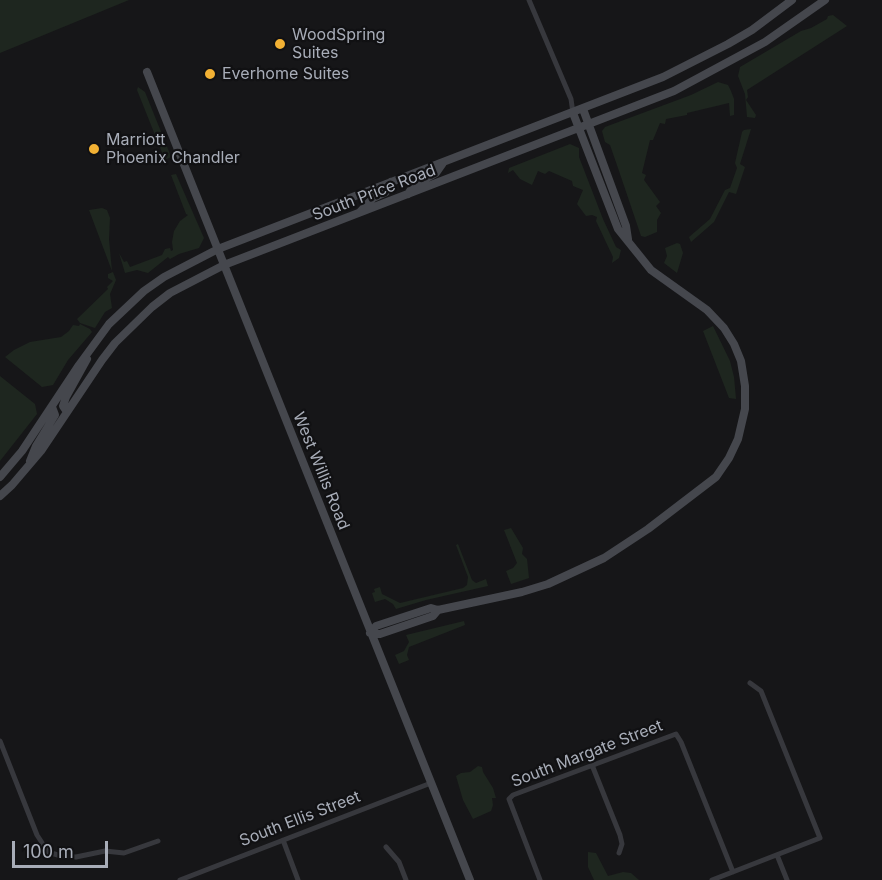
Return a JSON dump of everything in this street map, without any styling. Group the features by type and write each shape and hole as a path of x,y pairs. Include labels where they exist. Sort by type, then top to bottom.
{"main road":[{"name":"South Price Road","path":"0,477 22,452 109,324 144,291 183,266 218,249 663,77 704,58 752,30 792,0"},
{"name":"South Price Road","path":"0,496 27,468 102,360 134,323 170,293 224,265 666,94 706,75 784,30 825,0"},
{"name":"West Willis Road","path":"147,72 470,880"},
{"path":"583,109 626,226 628,240"},
{"path":"370,633 380,634 433,616 438,610 522,592 548,584 604,558 637,538 716,477 734,449 741,431 745,398 744,375 734,344 724,328 707,310 651,270 618,229 573,113"},
{"path":"408,194 414,185 436,173 443,162"},
{"path":"359,213 373,198 386,192 391,182"},
{"path":"67,412 63,406 66,398 85,365 92,346"},
{"path":"27,468 36,446 55,415 52,407"}],"street":[{"path":"529,0 571,99 573,113"},
{"path":"571,99 583,109"},
{"path":"712,880 820,838 761,691 750,683"},
{"name":"South Margate Street","path":"540,880 509,799 513,795 676,734 733,872"},
{"path":"0,741 37,836 48,852 76,857 105,851 124,853 158,842"},
{"path":"592,765 620,835 622,844 619,854"},
{"name":"South Ellis Street","path":"180,880 431,783"},
{"path":"283,840 298,880"},
{"path":"386,848 399,862 406,880"},
{"path":"777,855 787,880"}],"shaded area":[{"path":"0,0 129,0 0,53"},
{"path":"833,15 847,26 747,90 746,100 756,115 755,118 747,117 745,94 738,76 740,67"},
{"path":"718,82 728,85 731,91 734,99 734,115 730,116 729,103 666,119 665,124 660,123 653,140 650,140 642,173 646,175 644,180 660,202 656,206 661,213 657,220 657,232 645,237 641,236 610,145 605,142 602,131 605,127 691,95"},
{"path":"138,87 145,92 170,154 171,157 165,160 137,90"},
{"path":"751,129 740,164 745,167 736,194 729,192 714,222 691,242 689,237 710,219 725,190 730,188 737,168 735,163 742,132"},
{"path":"570,144 579,148 579,157 603,219 616,247 621,250 619,258 612,263 613,257 596,221 597,217 586,216 577,204 583,190 573,186 572,181 549,171 545,174 538,171 532,185 520,179 513,170 508,173 509,168"},
{"path":"176,174 204,238 199,248 170,259 168,257 148,273 137,270 125,273 119,253 130,267 162,255 165,249 173,250 174,231 180,221 188,215 171,175"},
{"path":"102,208 107,210 110,218 112,271 89,210"},
{"path":"680,244 683,253 677,273 664,263 667,256 665,248"},
{"path":"113,272 116,280 110,294 112,308 105,312 95,328 80,323 77,319 108,289 107,287 113,281 108,278 108,274"},
{"path":"80,324 92,332 68,360 53,385 42,387 5,357 30,342 61,337 73,325 79,326"},
{"path":"713,326 730,361 736,399 729,398 703,331"},
{"path":"0,376 35,404 37,414 0,461"},
{"path":"511,528 523,548 522,554 527,559 529,578 511,584 506,571 517,563 504,530"},
{"path":"458,544 472,580 476,583 486,579 488,586 396,609 385,599 375,602 372,593 375,592 374,589 380,587 382,594 400,603 463,588 467,585 468,577 456,545"},
{"path":"464,621 465,625 409,647 407,655 409,660 399,664 395,655 404,651 409,642 406,635"},
{"path":"478,766 482,767 496,798 492,798 491,811 473,819 463,800 456,776 470,772"},
{"path":"588,852 596,853 608,876 623,872 631,873 639,880 594,880 588,867"}],"place":[{"name":"WoodSpring Suites","path":"280,44"},
{"name":"Everhome Suites","path":"210,74"},
{"name":"Marriott Phoenix Chandler","path":"94,149"}]}
